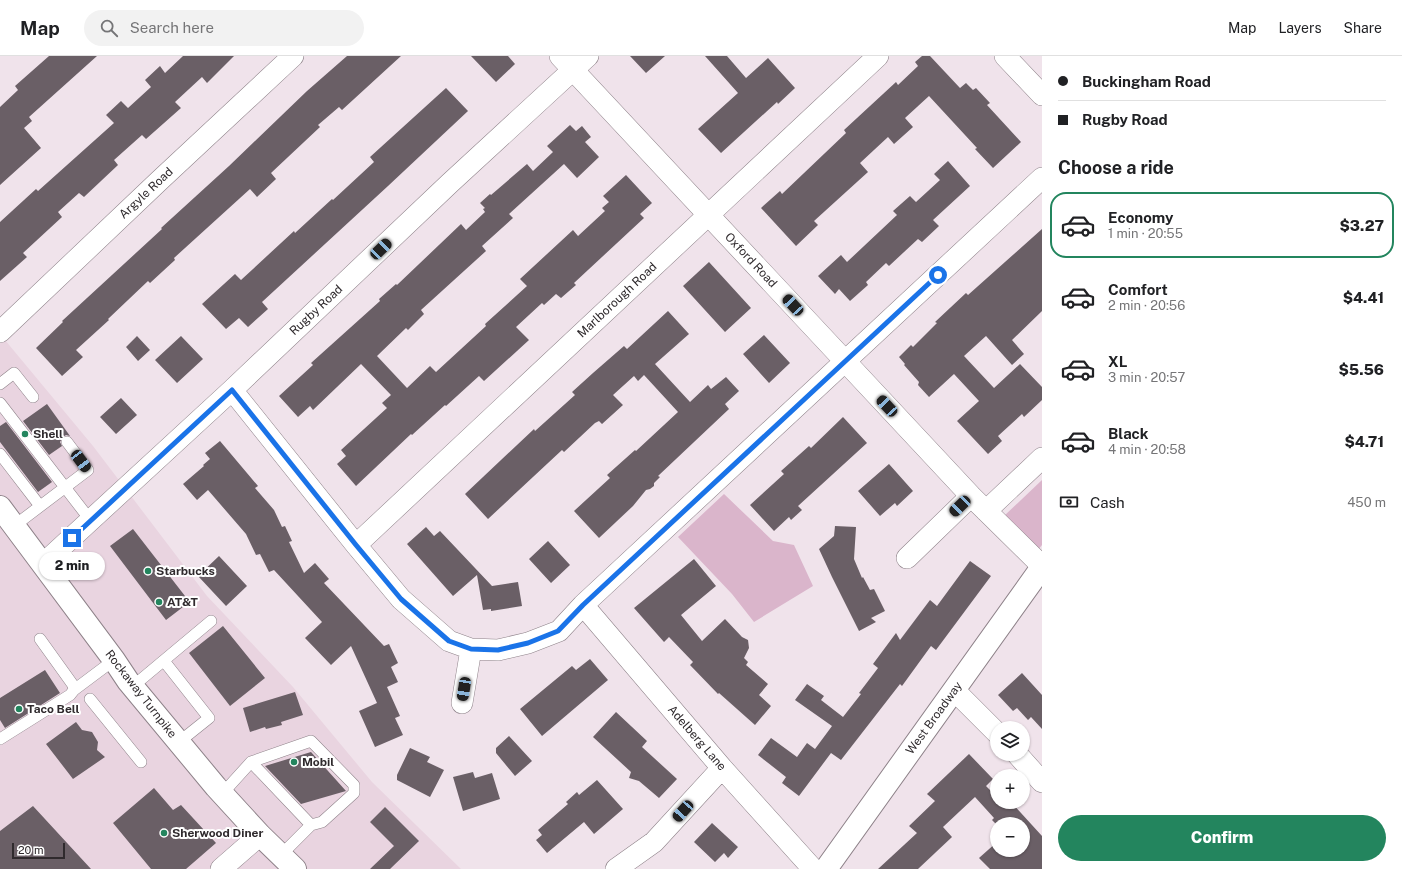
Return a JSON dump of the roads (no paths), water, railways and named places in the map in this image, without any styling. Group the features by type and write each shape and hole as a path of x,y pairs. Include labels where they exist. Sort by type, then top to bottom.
{"main road":[{"name":"Rockaway Turnpike","path":"0,508 132,686 222,794 260,836 288,862"},
{"name":"West Broadway","path":"826,869 1042,566"}],"street":[{"name":"Argyle Road","path":"0,332 293,56"},
{"name":"Rugby Road","path":"43,564 232,390 450,184 567,63 588,56"},
{"name":"Marlborough Road","path":"356,545 878,56"},
{"path":"1005,56 1042,95"},
{"name":"Oxford Road","path":"567,63 971,496 1042,566"},
{"path":"232,390 401,599 449,641 471,649 498,650 528,643 558,631 583,605 1042,178"},
{"path":"986,511 1042,458"},
{"path":"906,558 971,496"},
{"name":"Adelberg Lane","path":"583,605 722,768 813,869"},
{"path":"462,702 471,649"},
{"path":"954,690 990,726"},
{"path":"1023,761 1042,782"},
{"path":"616,869 654,842 722,768"},
{"path":"221,869 260,836"}],"lane":[{"path":"0,384 14,373 33,397"},
{"path":"0,403 43,464 65,488 91,521"},
{"path":"14,526 88,470 67,442"},
{"path":"3,453 23,479 40,506"},
{"path":"132,686 212,621"},
{"path":"40,639 73,685 74,690"},
{"path":"0,739 70,695 74,690 114,660"},
{"path":"164,660 209,718 179,742"},
{"path":"90,699 141,762"},
{"path":"222,794 251,762 311,741 354,785 354,794 322,822 311,825 288,862"},
{"path":"251,762 311,825"}],"place":[{"name":"Shell","path":"25,434"},
{"name":"Starbucks","path":"148,571"},
{"name":"AT&T","path":"159,602"},
{"name":"Taco Bell","path":"19,709"},
{"name":"Mobil","path":"294,762"},
{"name":"Sherwood Diner","path":"164,833"}]}
